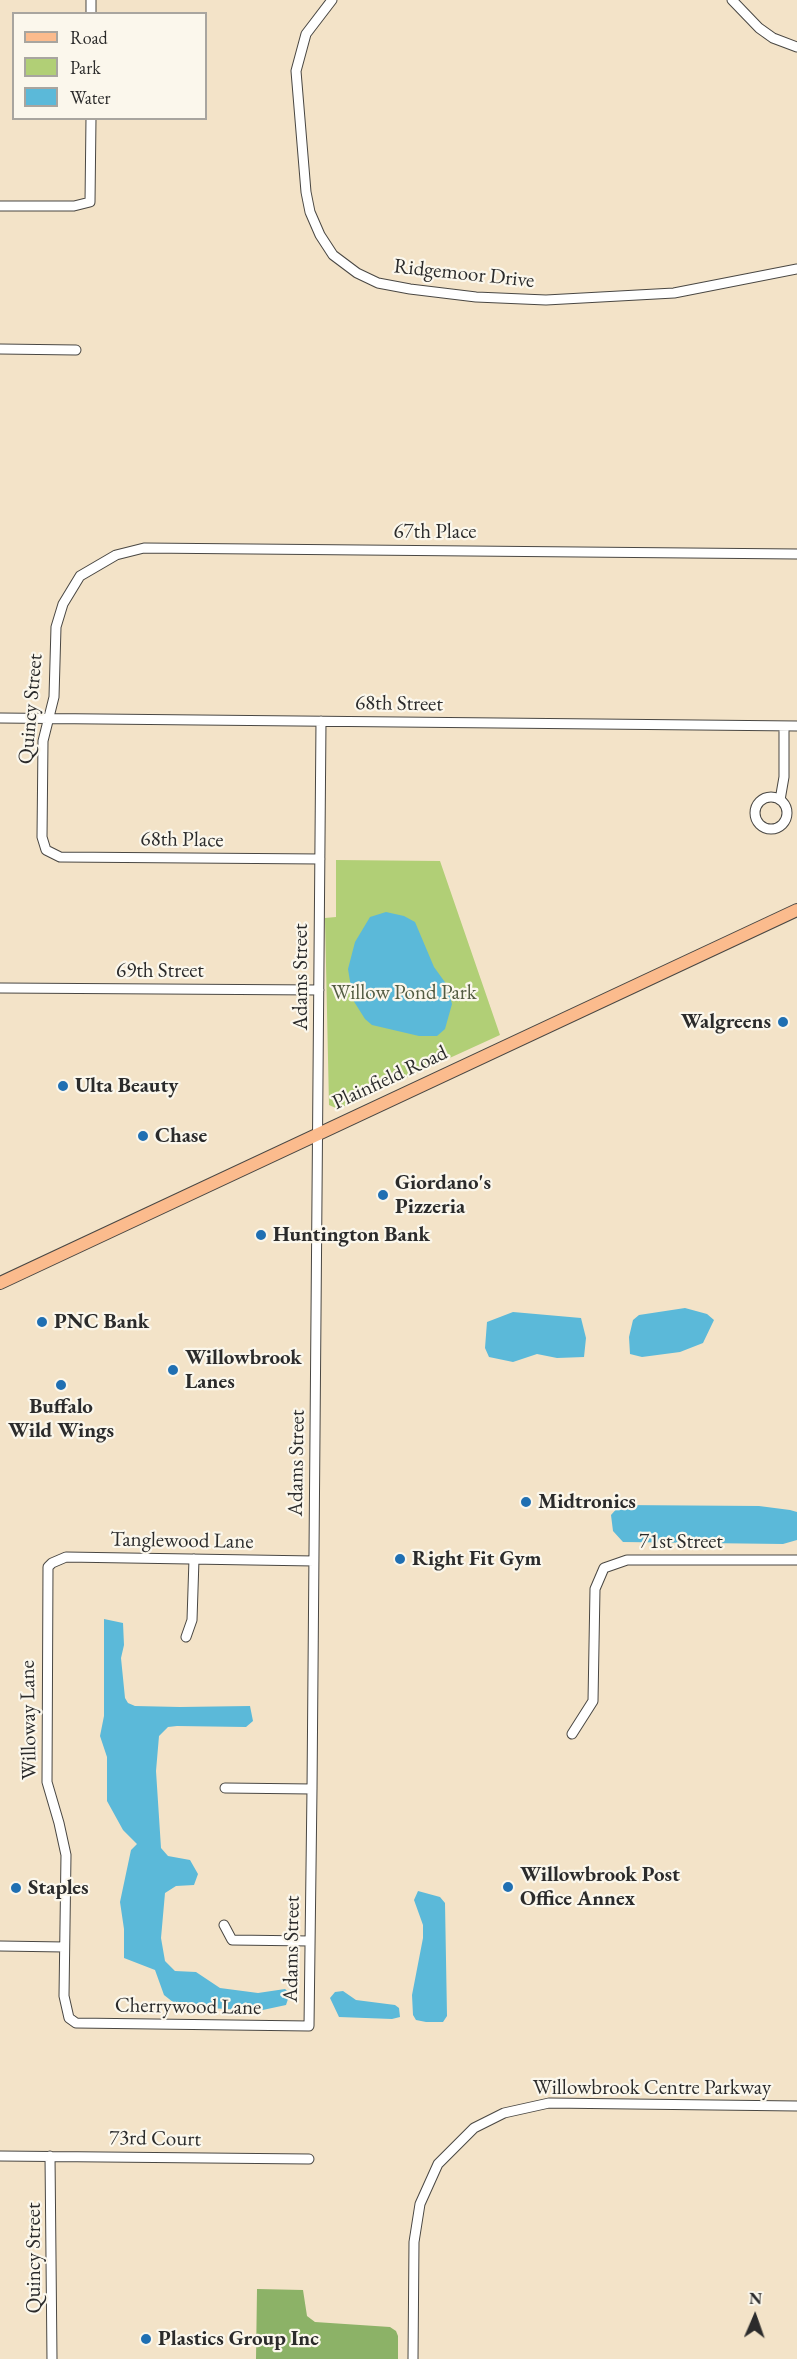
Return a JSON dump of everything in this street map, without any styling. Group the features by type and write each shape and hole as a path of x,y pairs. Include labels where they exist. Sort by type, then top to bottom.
{"main road":[{"name":"Plainfield Road","path":"0,1283 797,910"}],"street":[{"name":"Ridgemoor Drive","path":"332,0 311,26 299,52 296,81 307,202 314,224 333,255 357,273 378,283 410,289 476,297 546,300 674,293 797,269"},
{"path":"732,0 759,28 773,38 797,46"},
{"path":"0,206 74,207 90,202 91,120"},
{"path":"0,349 76,350"},
{"name":"67th Place","path":"80,576 116,555 144,548 797,554"},
{"name":"Quincy Street","path":"46,850 42,837 43,741 54,697 56,627 63,604 80,576"},
{"name":"68th Street","path":"0,718 797,726"},
{"name":"Adams Street","path":"309,2026 321,721"},
{"path":"780,800 784,777 784,726"},
{"name":"68th Place","path":"46,850 60,857 320,859"},
{"name":"69th Street","path":"0,988 319,990"},
{"name":"Tanglewood Lane","path":"52,1563 66,1557 314,1561"},
{"path":"186,1637 192,1620 194,1559"},
{"name":"71st Street","path":"572,1734 593,1701 595,1604 597,1582 604,1568 620,1561 797,1560"},
{"name":"Willoway Lane","path":"52,1563 47,1575 46,1767 49,1796 60,1823 66,1855 64,2008 69,2018"},
{"path":"225,1788 312,1789"},
{"path":"224,1925 232,1940 310,1941"},
{"path":"0,1946 64,1947"},
{"name":"Cherrywood Lane","path":"69,2018 76,2023 87,2024 309,2026"},
{"name":"Willowbrook Centre Parkway","path":"413,2359 414,2242 420,2204 438,2164 474,2128 504,2113 549,2103 797,2106"},
{"name":"73rd Court","path":"0,2156 309,2159"},
{"name":"Quincy Street","path":"50,2157 52,2359"}],"green space":[{"name":"Willow Pond Park","path":"336,860 440,861 500,1035 338,1109 329,1105 325,918 336,917"},
{"path":"257,2289 303,2290 307,2316 315,2322 390,2327 396,2331 398,2336 398,2359 256,2359"}],"water":[{"path":"386,912 404,916 415,922 434,967 447,985 452,1004 445,1029 437,1036 419,1036 372,1025 365,1019 353,1000 348,969 355,942 370,917"},
{"path":"685,1308 707,1314 714,1320 703,1343 680,1352 642,1357 630,1354 629,1337 633,1320 639,1315"},
{"path":"513,1312 581,1318 586,1338 584,1357 557,1358 537,1354 513,1362 489,1357 485,1348 487,1322"},
{"path":"620,1505 759,1506 790,1510 797,1512 797,1540 783,1544 623,1542 613,1531 611,1515"},
{"path":"104,1619 123,1623 124,1645 121,1658 125,1698 128,1703 135,1706 250,1706 253,1721 246,1727 177,1726 168,1727 159,1736 156,1771 161,1848 168,1856 190,1860 198,1874 194,1885 176,1886 165,1893 161,1938 165,1961 175,1971 196,1972 220,1988 258,1993 285,1989 290,1993 286,2005 258,2011 178,2006 164,1995 155,1970 124,1958 124,1929 120,1902 131,1850 137,1844 123,1830 107,1801 107,1757 100,1736 104,1716"},
{"path":"418,1891 440,1897 445,1903 447,2016 443,2022 416,2020 413,2015 412,1995 423,1938 423,1925 414,1900"},
{"path":"343,1991 356,2000 395,2005 399,2008 400,2017 392,2019 339,2017 330,1998 335,1992"}],"place":[{"name":"Walgreens","path":"783,1022"},
{"name":"Ulta Beauty","path":"63,1086"},
{"name":"Chase","path":"143,1136"},
{"name":"Giordano's Pizzeria","path":"383,1195"},
{"name":"Huntington Bank","path":"261,1235"},
{"name":"PNC Bank","path":"42,1322"},
{"name":"Willowbrook Lanes","path":"173,1370"},
{"name":"Buffalo Wild Wings","path":"61,1385"},
{"name":"Midtronics","path":"526,1502"},
{"name":"Right Fit Gym","path":"400,1559"},
{"name":"Willowbrook Post Office Annex","path":"508,1887"},
{"name":"Staples","path":"16,1888"},
{"name":"Plastics Group Inc","path":"146,2339"}]}
